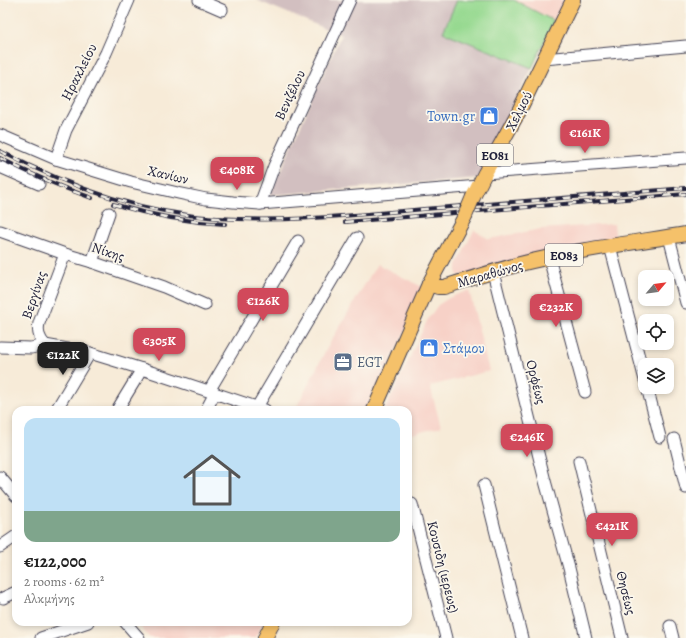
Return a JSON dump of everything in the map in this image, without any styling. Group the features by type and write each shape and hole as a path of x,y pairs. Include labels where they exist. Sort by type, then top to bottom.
{"main road":[{"name":"Χελμού","path":"429,284 465,216 485,173 518,114 573,0"},
{"name":"Μαραθώνος","path":"429,284 444,287 493,272 549,258 610,246 686,234"},
{"path":"376,406 429,284"},
{"path":"265,638 271,626"}],"street":[{"name":"Ηρακλείου","path":"56,159 66,130 106,53 129,0"},
{"path":"199,0 222,10"},
{"name":"Βενιζέλου","path":"260,204 274,166 350,0"},
{"path":"544,59 686,46"},
{"name":"Χανίων","path":"0,136 56,159 131,182 178,193 233,202 260,204 476,191"},
{"path":"485,173 686,158"},
{"path":"0,168 39,184"},
{"path":"92,262 109,213"},
{"name":"Νίκης","path":"0,231 164,287 205,305"},
{"path":"669,237 686,303"},
{"path":"263,406 358,238"},
{"path":"207,406 212,392 298,242"},
{"path":"610,246 639,358"},
{"name":"Βεργίνας","path":"44,345 38,334 39,323 65,254"},
{"path":"549,258 585,392"},
{"name":"Ορφέως","path":"493,272 543,474 569,568 586,638"},
{"path":"0,347 31,348 44,345 90,353 252,406"},
{"path":"58,406 90,353"},
{"path":"120,406 142,369"},
{"path":"649,394 660,437"},
{"path":"674,439 686,488"},
{"name":"Θησέως","path":"579,461 622,638"},
{"path":"0,477 12,491"},
{"path":"484,485 522,638"},
{"name":"Κουσιδη (ιερεως)","path":"412,504 446,638"},
{"path":"0,547 12,539"},
{"path":"4,598 12,594"},
{"path":"41,638 76,626"},
{"path":"128,626 139,638"},
{"path":"670,626 673,638"}],"shaded area":[{"path":"256,0 457,0 443,32 532,68 479,178 270,195 341,35"},
{"path":"514,0 564,0 554,21"},
{"path":"614,224 616,241 469,276 457,275 457,265 474,230 489,239 541,229"},
{"path":"377,264 426,289 369,406 297,406 327,348"},
{"path":"469,290 489,371 430,386 441,427 412,434 412,406 387,406 428,319 438,305 449,298"},
{"path":"140,626 261,626 255,638 150,638"}],"green space":[{"path":"457,0 514,0 554,21 532,68 443,32"}],"railway":[{"path":"0,151 51,176 105,196 160,210 217,218 299,219 686,188"},
{"path":"0,158 45,180 92,198"},
{"path":"345,222 686,194"},
{"path":"113,204 168,217 197,222 225,224"}],"place":[{"name":"Town.gr","path":"489,116"},
{"name":"Στάμου","path":"429,348"},
{"name":"EGT","path":"343,362"}]}
